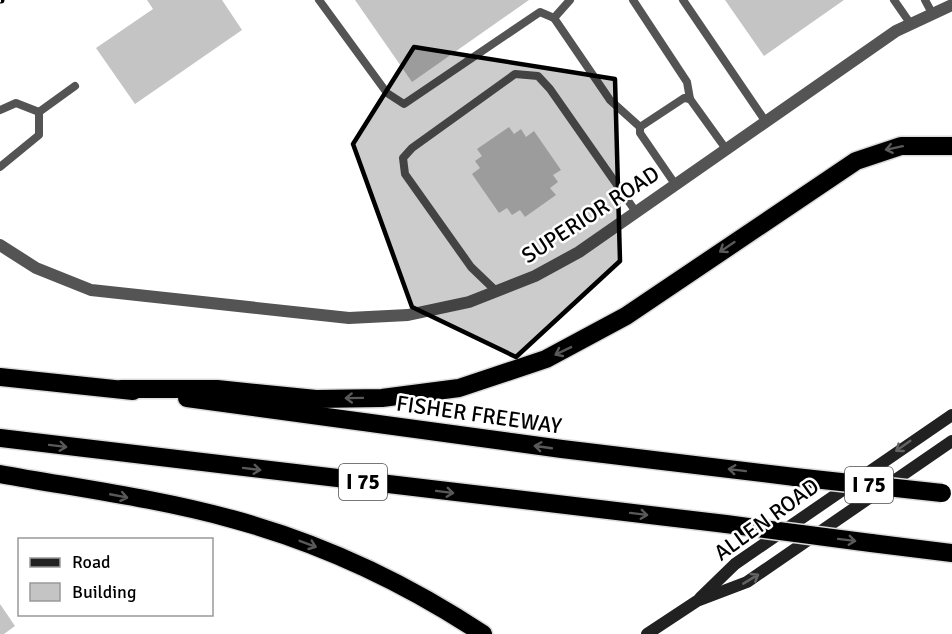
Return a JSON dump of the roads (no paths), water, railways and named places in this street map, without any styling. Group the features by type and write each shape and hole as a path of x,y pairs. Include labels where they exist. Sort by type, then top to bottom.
{"highway":[{"path":"121,389 217,389 316,399 382,398 470,385 546,359 589,338 626,316 856,161 901,146 952,146"},
{"name":"FISHER FREEWAY","path":"0,377 121,389 562,449 947,494"},
{"name":"I 75","path":"0,438 952,553"},
{"path":"0,474 171,505 287,536 378,574 457,616 483,634"}],"main road":[{"name":"ALLEN ROAD","path":"647,634 697,601 735,564 952,415"},
{"name":"ALLEN ROAD","path":"697,601 747,582 952,441"}],"street":[{"name":"SUPERIOR ROAD","path":"0,245 36,268 91,290 324,317 408,315 469,302 558,265 910,23 952,5"}],"lane":[{"path":"319,0 387,93 404,104 540,12 554,18 610,100 640,127 640,133 675,184"},
{"path":"554,18 570,0"},
{"path":"633,0 687,82 690,99 726,149"},
{"path":"683,0 766,122"},
{"path":"894,0 910,23"},
{"path":"925,0 932,13"},
{"path":"497,292 471,267 405,174 403,158 412,148 516,74 538,76 550,89 636,212"},
{"path":"39,112 75,86"},
{"path":"640,127 684,98 690,99"},
{"path":"0,110 16,103 39,112"},
{"path":"0,168 39,135 39,112"}]}
